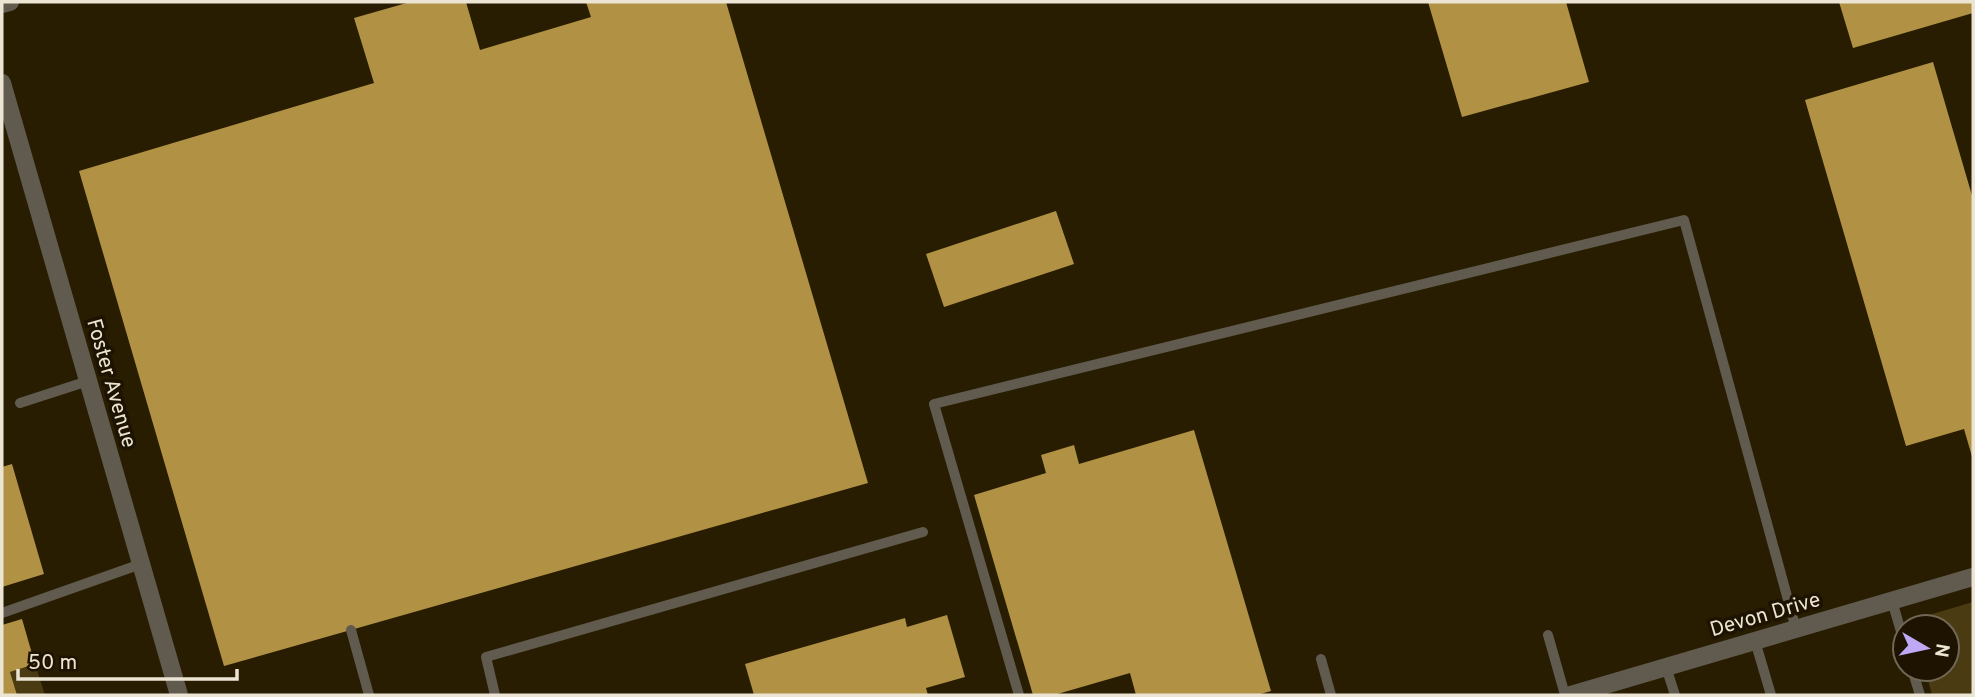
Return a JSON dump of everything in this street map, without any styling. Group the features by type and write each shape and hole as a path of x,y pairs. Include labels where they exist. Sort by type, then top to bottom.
{"street":[{"path":"2,4 10,2"},
{"name":"Foster Avenue","path":"2,83 179,695"},
{"name":"Devon Drive","path":"1568,695 1973,577"}],"lane":[{"path":"1019,695 934,404 1684,220 1797,629"},
{"path":"20,403 88,381"},
{"path":"495,695 486,657 923,532"},
{"path":"2,613 141,564"},
{"path":"1892,601 1896,613"},
{"path":"351,630 369,695"},
{"path":"1548,635 1568,695"},
{"path":"1755,641 1771,695"},
{"path":"1321,659 1331,695"},
{"path":"1666,667 1675,695"}],"shaded area":[{"path":"1973,602 1973,695 1932,695 1929,683 1961,683 1961,613 1936,613"},
{"path":"35,664 45,695 17,695 10,672"}],"building":[{"path":"410,2 466,2 480,50 591,17 586,2 726,2 868,483 224,666 79,171 374,83 354,18"},
{"path":"1428,2 1566,2 1589,82 1462,117"},
{"path":"1839,2 1973,2 1973,13 1853,48"},
{"path":"1933,62 1973,199 1973,460 1964,429 1906,446 1805,100"},
{"path":"1056,211 1074,264 944,307 926,254"},
{"path":"1194,430 1271,691 1257,695 1136,695 1130,673 1054,695 1033,695 974,495 1046,473 1041,455 1074,445 1079,464"},
{"path":"12,464 44,574 2,587 2,467"},
{"path":"947,615 965,677 926,688 928,695 754,695 745,664 905,618 907,627"},
{"path":"22,619 35,664 10,672 17,695 2,695 2,625"}]}
